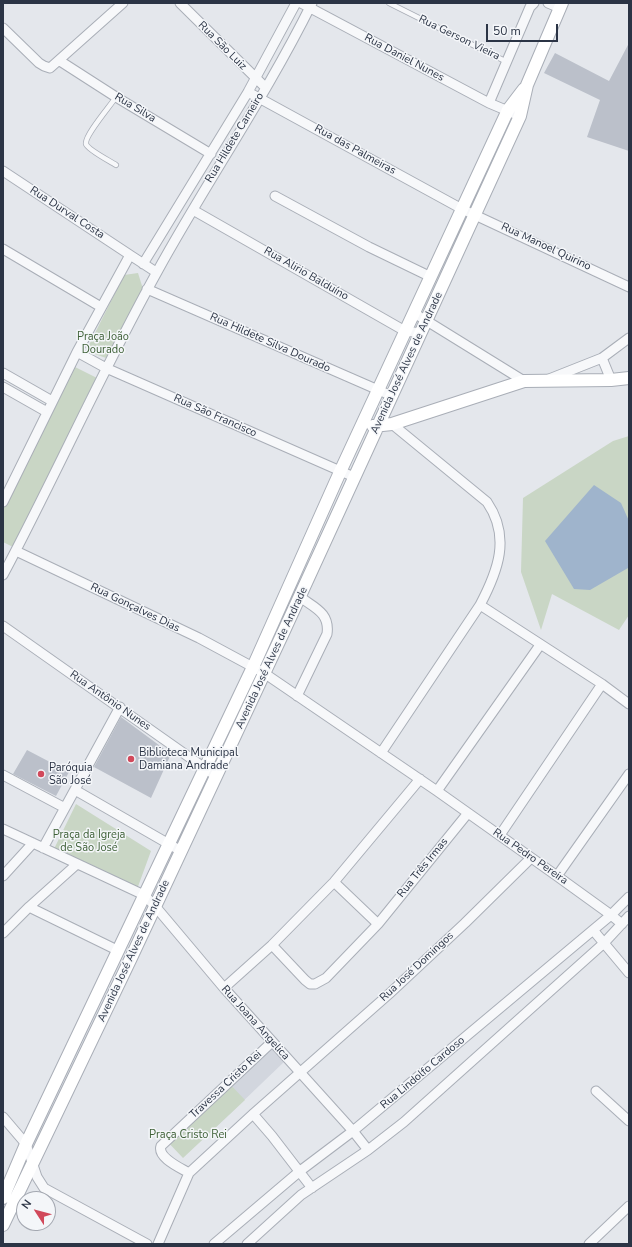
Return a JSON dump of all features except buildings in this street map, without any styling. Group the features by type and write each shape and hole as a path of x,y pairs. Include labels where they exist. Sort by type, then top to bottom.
{"main road":[{"name":"Avenida José Alves de Andrade","path":"3,1225 33,1166 181,852 427,321 520,116 527,84 561,6"},
{"name":"Avenida José Alves de Andrade","path":"3,1198 26,1144 253,667 340,472 508,110 527,84"},
{"path":"362,426 392,424 524,381 611,380 629,378"}],"street":[{"path":"3,28 39,63 47,68 52,68 123,3"},
{"name":"Rua São Luiz","path":"180,3 254,78 266,88"},
{"name":"Rua Hildete Carneiro","path":"143,264 248,92 254,78 296,3"},
{"path":"489,102 530,7 534,3"},
{"path":"548,3 561,6"},
{"name":"Rua Hildete Carneiro","path":"156,272 266,88 308,5"},
{"name":"Rua Daniel Nunes","path":"308,5 489,102 520,116"},
{"name":"Rua Silva","path":"60,61 116,97 211,154"},
{"name":"Rua das Palmeiras","path":"248,92 462,209"},
{"path":"202,168 212,176"},
{"name":"Rua Durval Costa","path":"3,171 130,255"},
{"path":"275,196 431,277"},
{"name":"Rua Manoel Quirino","path":"462,209 629,287"},
{"name":"Rua Alirio Balduíno","path":"193,210 405,331 421,334"},
{"path":"3,249 101,307"},
{"path":"3,502 48,412 52,401 130,255 156,272 106,368 3,575"},
{"name":"Rua Hildete Silva Dourado","path":"148,289 392,396"},
{"path":"414,313 524,381"},
{"path":"542,381 602,358 629,338"},
{"name":"Rua São Francisco","path":"78,352 106,368 354,478"},
{"path":"602,358 611,380"},
{"path":"3,373 52,401"},
{"path":"3,387 48,412"},
{"path":"381,753 480,605 498,566 500,548 499,533 495,515 487,502 392,424"},
{"name":"Rua Gonçalves Dias","path":"16,551 199,638 253,667"},
{"path":"297,696 324,640 328,626 327,620 322,613 300,597"},
{"path":"480,605 602,684 629,704"},
{"name":"Rua Antônio Nunes","path":"3,626 216,776"},
{"path":"437,791 540,645"},
{"name":"Rua Pedro Pereira","path":"253,667 420,779 622,924"},
{"path":"500,835 602,684"},
{"path":"43,848 120,707"},
{"path":"557,876 629,774"},
{"path":"3,775 65,808"},
{"path":"224,988 272,945 334,882 420,779"},
{"path":"75,790 181,852"},
{"name":"Rua Três Irmas","path":"272,945 310,984 315,984 326,978 378,924 468,813"},
{"path":"3,829 144,895"},
{"path":"3,876 32,843"},
{"name":"Rua José Domingos","path":"300,1073 416,969 531,858"},
{"path":"3,933 29,907 77,864"},
{"path":"334,882 378,924"},
{"name":"Rua Joana Angelica","path":"144,895 224,988 353,1131 368,1150"},
{"name":"Rua Lindolfo Cardoso","path":"214,1244 300,1171 353,1131 611,915 629,897"},
{"path":"29,907 119,951"},
{"name":"Rua Lindolfo Cardoso","path":"246,1244 290,1204 368,1150 404,1122 604,943 629,916"},
{"path":"593,930 629,973"},
{"name":"Travessa Cristo Rei","path":"189,1173 162,1156 160,1150 163,1143 272,1042"},
{"path":"158,1244 189,1173 300,1073"},
{"path":"596,1090 629,1121"},
{"path":"254,1114 312,1188"},
{"path":"3,1117 26,1144 37,1177 44,1188 147,1244"},
{"path":"590,1244 629,1206"}],"lane":[{"name":"Rua Gerson Vieira","path":"389,3 507,62"},
{"path":"116,97 89,134 86,142 91,149 116,165"}],"shaded area":[{"path":"267,1042 285,1061 211,1132 193,1111"}],"green space":[{"name":"Praça João Dourado","path":"138,273 143,289 109,359 86,351 124,275"},
{"name":"Praça João Dourado","path":"75,367 99,379 15,548 3,542 3,509"},
{"path":"629,436 629,615 619,630 552,594 541,630 521,572 523,498 613,441"},
{"name":"Praça da Igreja de São José","path":"76,804 151,851 136,892 53,851"},
{"name":"Praça Cristo Rei","path":"226,1080 245,1100 183,1158 164,1138"}],"water":[{"path":"594,485 621,503 629,521 629,565 628,568 590,590 574,589 545,541"}],"place":[{"name":"Biblioteca Municipal Damiana Andrade","path":"131,759"},
{"name":"Paróquia São José","path":"41,774"}]}
